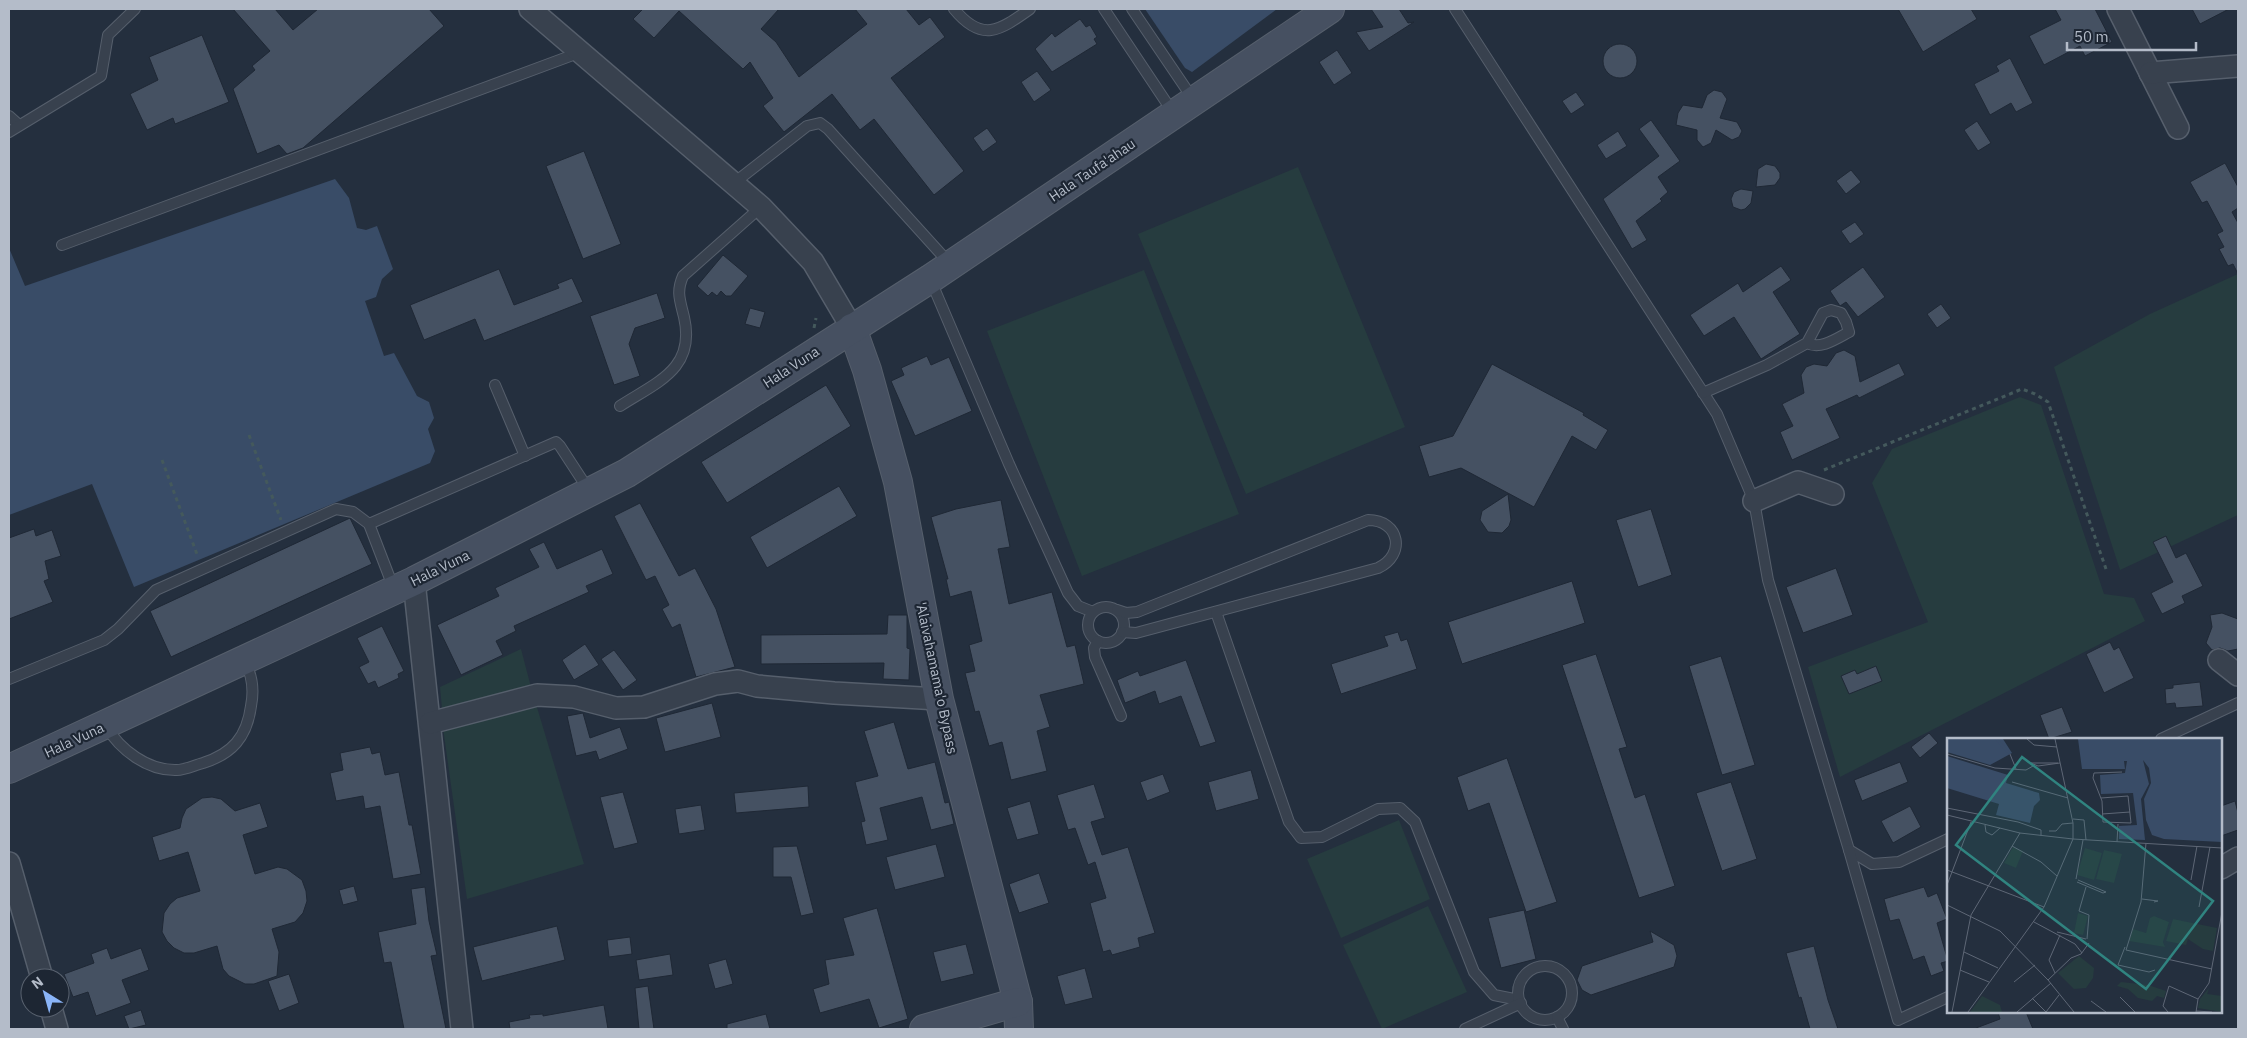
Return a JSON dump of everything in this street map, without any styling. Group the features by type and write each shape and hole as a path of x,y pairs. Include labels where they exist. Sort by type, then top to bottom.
{"main road":[{"name":"Hala Taufa'ahau","path":"852,328 940,272 1330,9"},
{"name":"Hala Vuna","path":"9,769 405,585 591,493 627,473 852,328"},
{"name":"'Alaivahamama'o Bypass","path":"852,328 867,370 898,482 939,699 1018,1002 1019,1029"},
{"path":"924,1029 1018,1002"}],"street":[{"path":"530,9 761,207 813,262 852,328"},
{"path":"2118,9 2178,128"},
{"path":"2150,73 2238,66"},
{"path":"1754,501 1798,482 1833,494"},
{"path":"405,585 430,723 462,1029"},
{"path":"2219,660 2238,675"},
{"path":"430,723 537,695 574,697 616,708 644,707 715,684 738,681 757,686 834,693 939,699"},
{"path":"2222,867 2238,858"},
{"path":"9,863 39,968"}],"lane":[{"path":"9,132 101,76 108,35 134,9"},
{"path":"954,9 971,26 991,31 1001,28 1030,9"},
{"path":"1104,9 1184,108"},
{"path":"1132,9 1184,108"},
{"path":"1455,9 1717,414 1754,501 1768,580 1898,1020 1947,997"},
{"path":"62,245 581,52"},
{"path":"9,116 19,125"},
{"path":"734,183 807,126 820,123 828,128 940,272 1006,455 1068,593 1078,606 1094,612"},
{"path":"620,406 678,365 685,352 686,327 678,288 684,276 761,207"},
{"path":"1704,393 1767,365 1807,342"},
{"path":"495,386 525,456"},
{"path":"369,524 556,442 591,493"},
{"path":"9,679 104,640 118,630 156,590 336,510 354,512 369,524 405,585"},
{"path":"1117,610 1124,620 1122,632 1114,641 1098,641 1090,633 1088,622 1094,612 1105,606 1117,610 1126,613 1137,612 1368,520 1384,523 1395,535 1395,552 1391,559 1378,568 1136,633 1122,632"},
{"path":"1216,612 1289,822 1301,838 1322,838 1378,808 1400,808 1415,822 1474,972 1494,995 1520,1002"},
{"path":"1098,641 1094,648 1096,657 1120,716"},
{"path":"105,725 114,739 123,748 144,762 159,767 178,770 220,758 237,743 247,725 250,713 252,684 244,660"},
{"path":"2163,738 2238,703"},
{"path":"1849,850 1872,864 1899,862 1947,839"},
{"path":"1541,966 1559,970 1566,975 1572,991 1568,1008 1557,1017 1545,1020 1537,1019 1529,1014 1520,1002 1519,991 1526,975 1541,966"},
{"path":"1465,1029 1520,1002"},
{"path":"1557,1017 1563,1029"}],"path":[{"path":"1798,482 1891,441 2022,389 2048,402 2106,569"},
{"path":"249,435 283,525"},
{"path":"162,460 200,560"}],"green space":[{"path":"1298,167 1405,427 1246,494 1138,234"},
{"path":"1144,270 1239,514 1082,576 987,331"},
{"path":"2238,274 2238,515 2120,570 2054,367 2150,314"},
{"path":"2020,397 2041,405 2104,594 2134,598 2145,621 1840,777 1808,667 1928,622 1872,483 1892,449"},
{"path":"521,649 532,691 442,709 440,687"},
{"path":"536,704 584,864 467,899 443,728"},
{"path":"1399,820 1430,899 1341,938 1307,859"},
{"path":"1428,906 1467,992 1382,1029 1343,945"}],"water":[{"path":"1145,9 1277,9 1192,72 1185,68"},
{"path":"335,179 349,198 357,228 366,230 377,226 393,269 382,279 376,297 365,301 384,356 394,353 417,396 429,402 434,418 428,429 435,451 430,463 134,587 92,484 9,515 9,248 25,286"}],"building":[{"path":"233,9 275,9 293,30 318,9 429,9 444,26 303,148 287,154 279,145 257,154 233,89 255,70 252,66 270,51"},
{"path":"643,9 779,9 761,29 776,42 799,77 867,24 855,9 906,9 919,25 930,17 945,37 891,78 964,171 934,195 874,119 860,130 832,94 784,132 763,106 773,98 750,62 743,69 679,11 654,38 633,19"},
{"path":"1371,9 1399,9 1408,23 1414,22 1369,51 1356,32 1383,27"},
{"path":"1898,9 1971,9 1977,19 1923,52"},
{"path":"2055,9 2095,9 2112,42 2085,56 2080,46 2044,65 2029,36 2061,20"},
{"path":"2192,9 2229,9 2200,24"},
{"path":"1080,19 1086,27 1090,25 1097,37 1094,39 1097,44 1052,72 1035,49 1052,33 1055,37"},
{"path":"202,35 229,102 175,124 173,118 147,130 130,94 158,80 149,57"},
{"path":"1620,44 1627,45 1632,49 1636,54 1636,68 1632,73 1627,77 1620,78 1613,77 1608,73 1604,68 1603,61 1604,54 1608,49 1613,45"},
{"path":"1337,50 1352,73 1334,85 1319,62"},
{"path":"2010,58 2033,103 2016,112 2011,103 1990,115 1974,84 1999,71 1996,66"},
{"path":"1037,71 1051,90 1034,102 1021,82"},
{"path":"1714,90 1722,92 1727,99 1720,118 1737,122 1742,131 1739,137 1732,140 1716,130 1711,143 1703,147 1697,140 1697,130 1676,125 1678,113 1683,105 1702,108 1707,95"},
{"path":"1576,92 1585,105 1571,114 1562,101"},
{"path":"1651,120 1680,161 1658,177 1668,192 1660,199 1662,201 1636,221 1647,240 1632,249 1603,199 1659,156 1639,129"},
{"path":"1977,121 1991,143 1978,151 1964,130"},
{"path":"987,128 997,142 983,152 973,138"},
{"path":"1618,131 1627,146 1606,159 1597,145"},
{"path":"584,151 621,244 583,259 546,166"},
{"path":"2225,163 2238,187 2238,208 2232,212 2238,223 2238,274 2233,264 2228,266 2219,249 2224,247 2217,234 2223,231 2207,201 2202,203 2190,182"},
{"path":"1766,164 1775,166 1780,173 1780,178 1775,185 1756,187 1758,169"},
{"path":"1851,170 1861,182 1846,194 1836,181"},
{"path":"1741,189 1753,191 1751,203 1741,210 1733,207 1731,199 1734,192"},
{"path":"1855,222 1864,234 1850,244 1841,231"},
{"path":"723,255 748,276 731,296 726,296 721,291 717,296 712,292 708,296 697,286"},
{"path":"1781,266 1791,280 1773,292 1800,334 1761,359 1734,317 1704,336 1690,315 1738,283 1743,292"},
{"path":"1863,267 1885,297 1858,317 1846,302 1840,306 1830,291"},
{"path":"499,269 514,305 559,288 557,284 572,278 583,302 484,341 475,319 424,340 410,305"},
{"path":"657,293 665,318 635,328 629,344 640,376 614,385 590,316"},
{"path":"1941,304 1951,318 1937,328 1927,314"},
{"path":"750,308 765,312 760,328 745,324"},
{"path":"1844,350 1855,356 1860,382 1899,363 1905,375 1859,398 1857,395 1826,409 1840,438 1792,460 1780,432 1793,426 1782,404 1804,393 1801,375 1806,367 1814,364 1827,366 1836,353"},
{"path":"927,356 931,365 949,357 972,411 915,436 891,381 904,375 901,368"},
{"path":"1492,364 1584,413 1583,415 1608,430 1596,450 1572,436 1534,507 1461,468 1429,477 1419,446 1453,436"},
{"path":"826,385 851,426 727,503 701,462"},
{"path":"839,486 857,516 767,568 750,537"},
{"path":"1508,494 1511,520 1509,526 1502,533 1488,532 1480,520 1482,511"},
{"path":"1001,500 1010,547 998,549 1009,604 1052,592 1067,647 1075,645 1084,684 1040,695 1050,727 1037,731 1047,771 1011,780 1002,742 989,746 979,711 975,712 965,673 975,671 969,645 982,641 971,591 950,597 946,579 948,579 931,517 956,509"},
{"path":"640,503 679,576 695,568 716,609 735,667 696,677 680,624 672,628 662,609 669,605 655,576 646,580 614,516"},
{"path":"1651,509 1672,575 1638,587 1616,520"},
{"path":"350,518 372,564 171,657 150,611"},
{"path":"34,529 36,536 52,530 61,556 45,561 49,579 44,581 53,602 9,619 9,538"},
{"path":"2166,536 2176,558 2186,553 2203,586 2182,596 2185,603 2162,614 2151,593 2173,582 2153,542"},
{"path":"544,542 557,569 602,549 613,574 586,586 589,592 514,626 516,631 496,641 503,655 461,675 437,625 499,596 495,588 539,567 529,549"},
{"path":"1836,568 1853,615 1803,633 1786,587"},
{"path":"1572,581 1585,623 1462,664 1448,622"},
{"path":"2222,613 2238,619 2238,649 2228,651 2220,648 2212,650 2206,643 2212,627 2210,615"},
{"path":"888,615 907,615 907,648 910,649 909,680 883,679 884,663 761,664 761,635 887,634"},
{"path":"382,626 404,671 398,674 399,678 378,688 375,681 368,684 359,667 369,662 357,638"},
{"path":"1398,632 1401,641 1407,639 1417,669 1341,694 1331,664 1388,646 1384,636"},
{"path":"2110,642 2114,650 2119,647 2134,678 2104,693 2086,654"},
{"path":"585,644 599,665 574,680 562,660"},
{"path":"614,650 637,680 623,690 601,659"},
{"path":"1596,654 1627,747 1619,749 1635,798 1645,794 1675,886 1639,898 1562,665"},
{"path":"1721,656 1755,765 1722,775 1689,666"},
{"path":"1186,660 1216,742 1200,747 1181,696 1159,704 1155,691 1125,703 1117,680 1138,671 1140,676"},
{"path":"1876,666 1882,681 1849,694 1841,676 1855,670 1857,674"},
{"path":"2200,682 2203,706 2176,708 2175,703 2166,704 2165,689 2173,688 2173,685"},
{"path":"712,703 721,737 665,752 656,718"},
{"path":"2062,707 2072,732 2049,738 2040,715"},
{"path":"583,713 590,738 620,727 628,749 599,760 596,751 576,756 567,716"},
{"path":"894,722 908,769 935,762 945,803 949,802 954,824 931,830 922,797 880,808 888,840 866,845 861,822 865,821 855,782 878,776 864,731"},
{"path":"1929,733 1938,743 1920,758 1911,747"},
{"path":"370,747 372,754 380,752 385,775 399,772 409,825 412,825 421,874 393,879 380,806 365,809 363,796 336,801 330,773 343,770 340,753"},
{"path":"1507,758 1557,902 1526,912 1489,803 1468,811 1457,777"},
{"path":"1900,762 1908,782 1862,801 1854,780"},
{"path":"1251,770 1259,799 1216,811 1208,782"},
{"path":"1163,774 1170,792 1147,801 1140,782"},
{"path":"1731,782 1757,859 1722,871 1696,793"},
{"path":"1094,784 1105,818 1091,822 1102,855 1128,847 1155,933 1138,938 1140,947 1112,955 1110,950 1103,952 1090,903 1106,898 1095,862 1088,865 1075,828 1068,830 1057,795"},
{"path":"808,786 809,807 736,813 734,793"},
{"path":"623,792 638,843 614,849 600,797"},
{"path":"212,797 221,799 235,811 260,803 268,827 243,835 255,874 278,867 287,869 302,880 306,891 307,901 303,913 295,922 272,929 279,952 277,976 254,984 245,984 229,976 223,969 217,946 194,953 184,953 174,948 162,932 164,913 170,904 177,898 200,891 188,852 159,861 152,837 180,828 186,809 202,798"},
{"path":"1030,801 1039,834 1017,840 1007,808"},
{"path":"2235,801 2238,813 2238,830 2222,836 2222,806"},
{"path":"701,805 705,830 679,834 675,809"},
{"path":"1910,806 1921,827 1893,843 1881,821"},
{"path":"936,844 945,877 895,890 886,857"},
{"path":"797,846 814,913 801,916 791,877 773,877 773,847"},
{"path":"1039,873 1049,903 1019,913 1009,884"},
{"path":"354,886 358,901 343,905 339,890"},
{"path":"425,887 429,921 437,955 431,956 446,1029 404,1029 391,962 384,963 378,932 416,924 411,889"},
{"path":"1924,887 1928,897 1937,893 1947,919 1937,923 1947,958 1947,961 1941,963 1944,971 1931,976 1924,956 1913,960 1899,919 1890,921 1884,899"},
{"path":"877,908 908,1019 879,1028 869,999 820,1013 813,989 829,984 825,960 854,955 843,918"},
{"path":"1524,910 1536,959 1501,968 1488,918"},
{"path":"557,926 565,960 482,981 473,947"},
{"path":"1650,931 1674,945 1677,956 1674,967 1591,995 1582,990 1577,980 1582,966 1653,942"},
{"path":"630,937 632,954 609,957 607,940"},
{"path":"966,944 974,974 941,982 933,952"},
{"path":"1814,946 1828,1000 1838,1029 1810,1029 1786,953"},
{"path":"107,948 111,959 141,948 149,970 122,980 131,1003 96,1016 88,992 73,997 70,989 70,972 94,963 91,954"},
{"path":"670,954 673,975 639,980 636,960"},
{"path":"726,959 733,984 715,989 708,964"},
{"path":"1085,968 1093,998 1065,1005 1057,976"},
{"path":"289,974 299,1003 279,1011 268,981"},
{"path":"648,986 654,1029 639,1029 635,988"},
{"path":"604,1005 608,1029 510,1029 509,1022 530,1018 529,1015 543,1014 543,1016"},
{"path":"141,1010 146,1025 129,1029 124,1016"},
{"path":"1998,1013 2026,1013 2033,1029 1976,1029 2000,1019"},
{"path":"766,1014 770,1029 727,1029 727,1024"}]}
